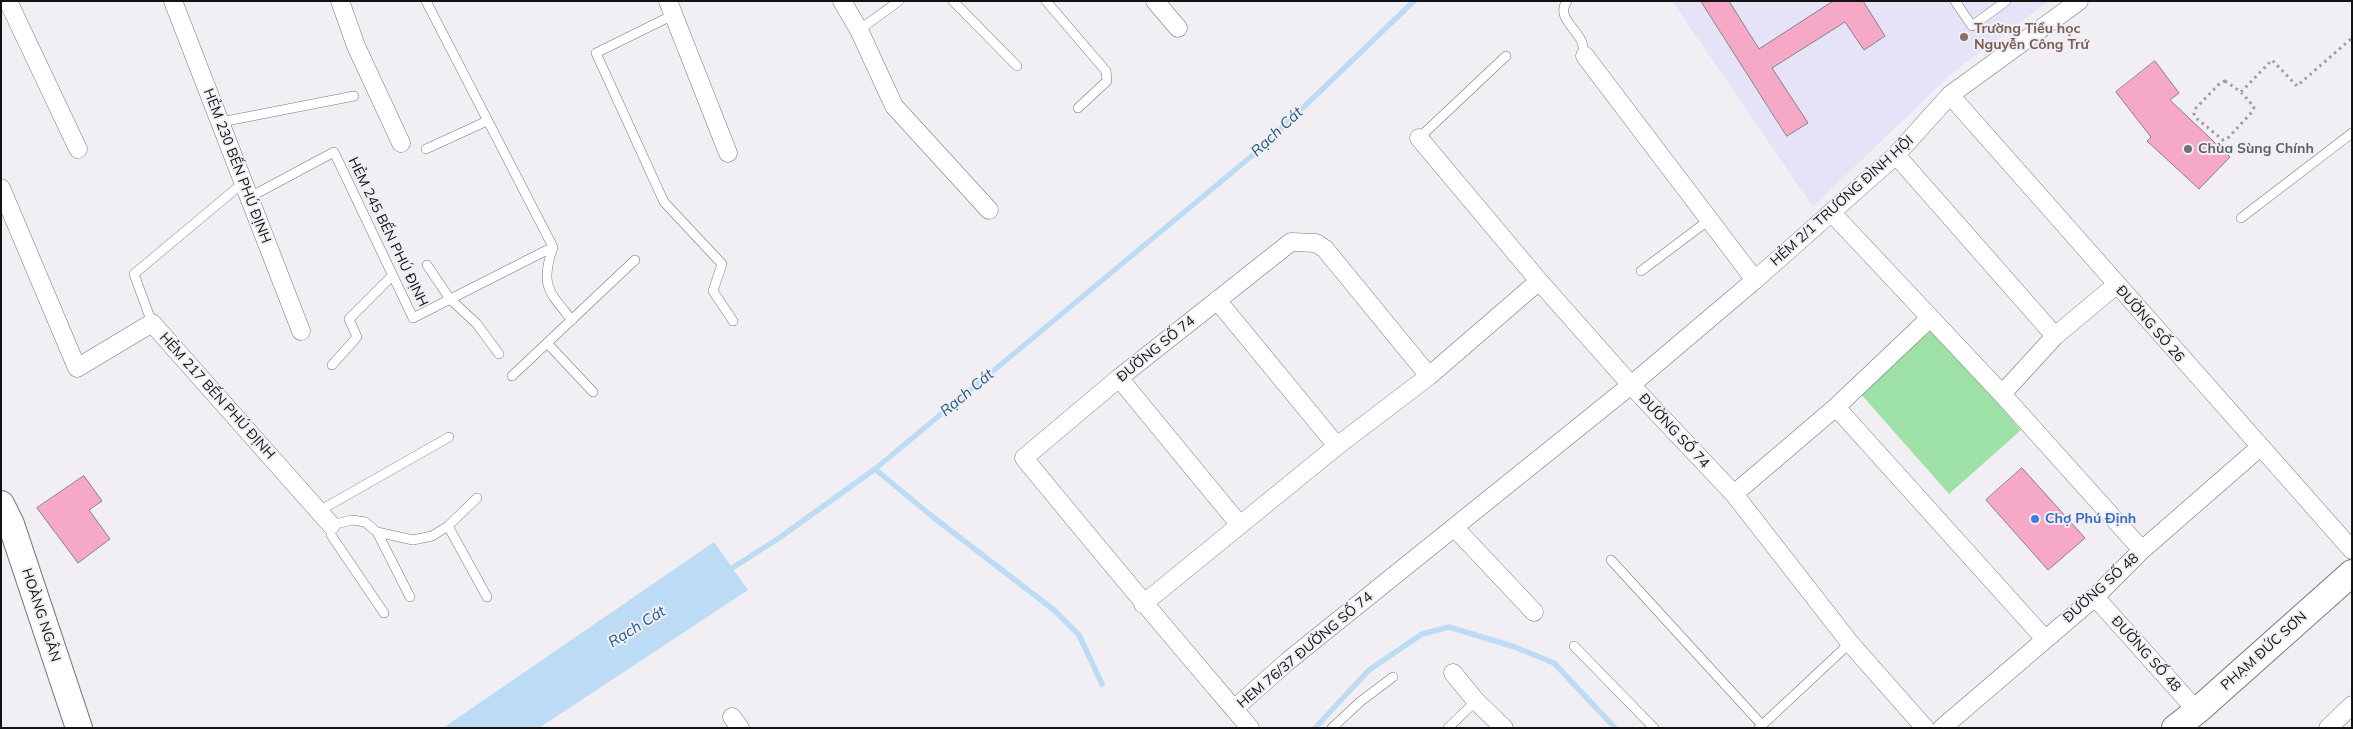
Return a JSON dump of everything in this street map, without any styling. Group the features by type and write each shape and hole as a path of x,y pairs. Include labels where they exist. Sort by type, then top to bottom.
{"street":[{"path":"8,1 78,149"},
{"name":"HẺM 230 BẾN PHÚ ĐỊNH","path":"173,1 301,331"},
{"path":"340,1 356,46 401,143"},
{"path":"842,1 859,30 894,106 989,210"},
{"path":"1155,1 1178,28"},
{"name":"HẺM 2/1 TRƯƠNG ĐÌNH HỘI","path":"1632,385 1832,213 1896,155 1950,96 2079,1"},
{"path":"670,8 728,153"},
{"path":"1585,56 1755,280"},
{"name":"ĐƯỜNG SỐ 26","path":"1950,96 2259,448 2352,550"},
{"name":"ĐƯỜNG SỐ 74","path":"1419,138 1539,282 1734,494 1850,643 1925,728"},
{"path":"1896,155 2054,336"},
{"name":"HẺM 217 BẾN PHÚ ĐỊNH","path":"1,188 77,368 152,323 331,525"},
{"path":"1832,213 2002,394 2142,550"},
{"name":"ĐƯỜNG SỐ 74","path":"1024,458 1119,378 1290,242 1316,243 1325,250 1429,376"},
{"path":"1143,604 1239,524 1429,376 1539,282"},
{"path":"2002,394 2054,336 2116,285"},
{"path":"1217,300 1337,446"},
{"path":"1734,494 1836,407 1930,318"},
{"path":"1119,378 1239,524"},
{"name":"HEM 76/37 ĐƯỜNG SỐ 74","path":"1024,458 1143,604 1234,709 1288,661 1632,385"},
{"path":"1836,407 2044,638"},
{"name":"ĐƯỜNG SỐ 48","path":"1942,728 2044,638 2095,597 2142,550 2259,448"},
{"name":"HOÀNG NGÂN","path":"1,504 11,524 79,728"},
{"path":"1455,528 1534,612"},
{"name":"PHẠM ĐỨC SƠN","path":"2175,728 2197,711 2352,574"},
{"name":"ĐƯỜNG SỐ 48","path":"2095,597 2197,711"},
{"path":"1453,674 1476,701 1504,728"},
{"path":"2328,728 2352,706"},
{"path":"1234,709 1250,728"}],"lane":[{"path":"426,1 552,247 547,271 548,291 572,320"},
{"path":"859,30 899,1"},
{"path":"953,1 1017,66"},
{"path":"1046,1 1106,71 1107,81 1078,108"},
{"path":"1567,1 1563,11 1565,18 1581,40 1585,56"},
{"path":"1955,1 1972,26 2006,1"},
{"path":"670,8 596,53 664,202 722,264 713,291 733,322"},
{"path":"1419,138 1506,56"},
{"path":"220,122 354,96"},
{"path":"426,149 488,120"},
{"path":"2241,218 2352,133"},
{"name":"HẺM 245 BẾN PHÚ ĐỊNH","path":"247,190 334,152 413,318 552,247"},
{"path":"152,323 134,274 247,190"},
{"path":"1641,271 1709,220"},
{"path":"512,376 635,260"},
{"path":"427,265 450,299 476,322 499,354"},
{"path":"332,365 357,337 349,319 392,276"},
{"path":"548,344 593,392"},
{"path":"319,511 448,437"},
{"path":"377,532 413,540 432,536 448,526 477,498"},
{"path":"384,613 331,535 331,525 352,520 365,522 377,532 410,597"},
{"path":"448,526 486,597"},
{"path":"1611,560 1760,726 1850,643"},
{"path":"1574,646 1654,728"},
{"path":"1332,728 1361,701 1393,677"},
{"path":"1448,728 1476,701"}],"path":[{"path":"2241,92 2272,60 2297,86 2352,38"},
{"path":"2225,81 2241,92 2252,102 2254,107 2252,112 2227,139 2218,139 2196,118 2194,114 2196,108 2220,83 2225,81"}],"shaded area":[{"path":"1672,1 2049,1 1952,73 1813,207"}],"green space":[{"path":"1933,329 2021,430 1949,494 1860,393"}],"water":[{"path":"714,542 748,590 539,728 443,728"}],"building":[{"path":"1701,1 1729,1 1759,49 1833,1 1863,1 1885,36 1864,50 1845,22 1772,68 1808,123 1787,136"},
{"path":"2155,61 2179,93 2170,100 2230,157 2199,189 2147,141 2151,137 2116,92"},
{"name":"Chợ Phú Định","path":"2022,468 2085,538 2048,570 1986,500"},
{"path":"84,476 102,501 89,510 110,539 78,563 37,508"}],"waterway":[{"name":"Rạch Cát","path":"726,572 779,538 875,469 1259,150 1414,1"},
{"path":"875,469 933,517 1054,610 1079,635 1102,684"},
{"path":"1315,728 1369,670 1422,634 1449,627 1515,647 1554,663 1615,728"}],"place":[{"name":"Trường Tiểu học Nguyễn Công Trứ","path":"1964,37"},
{"name":"Chùa Sùng Chính","path":"2188,149"},
{"name":"Chợ Phú Định","path":"2035,519"}]}
